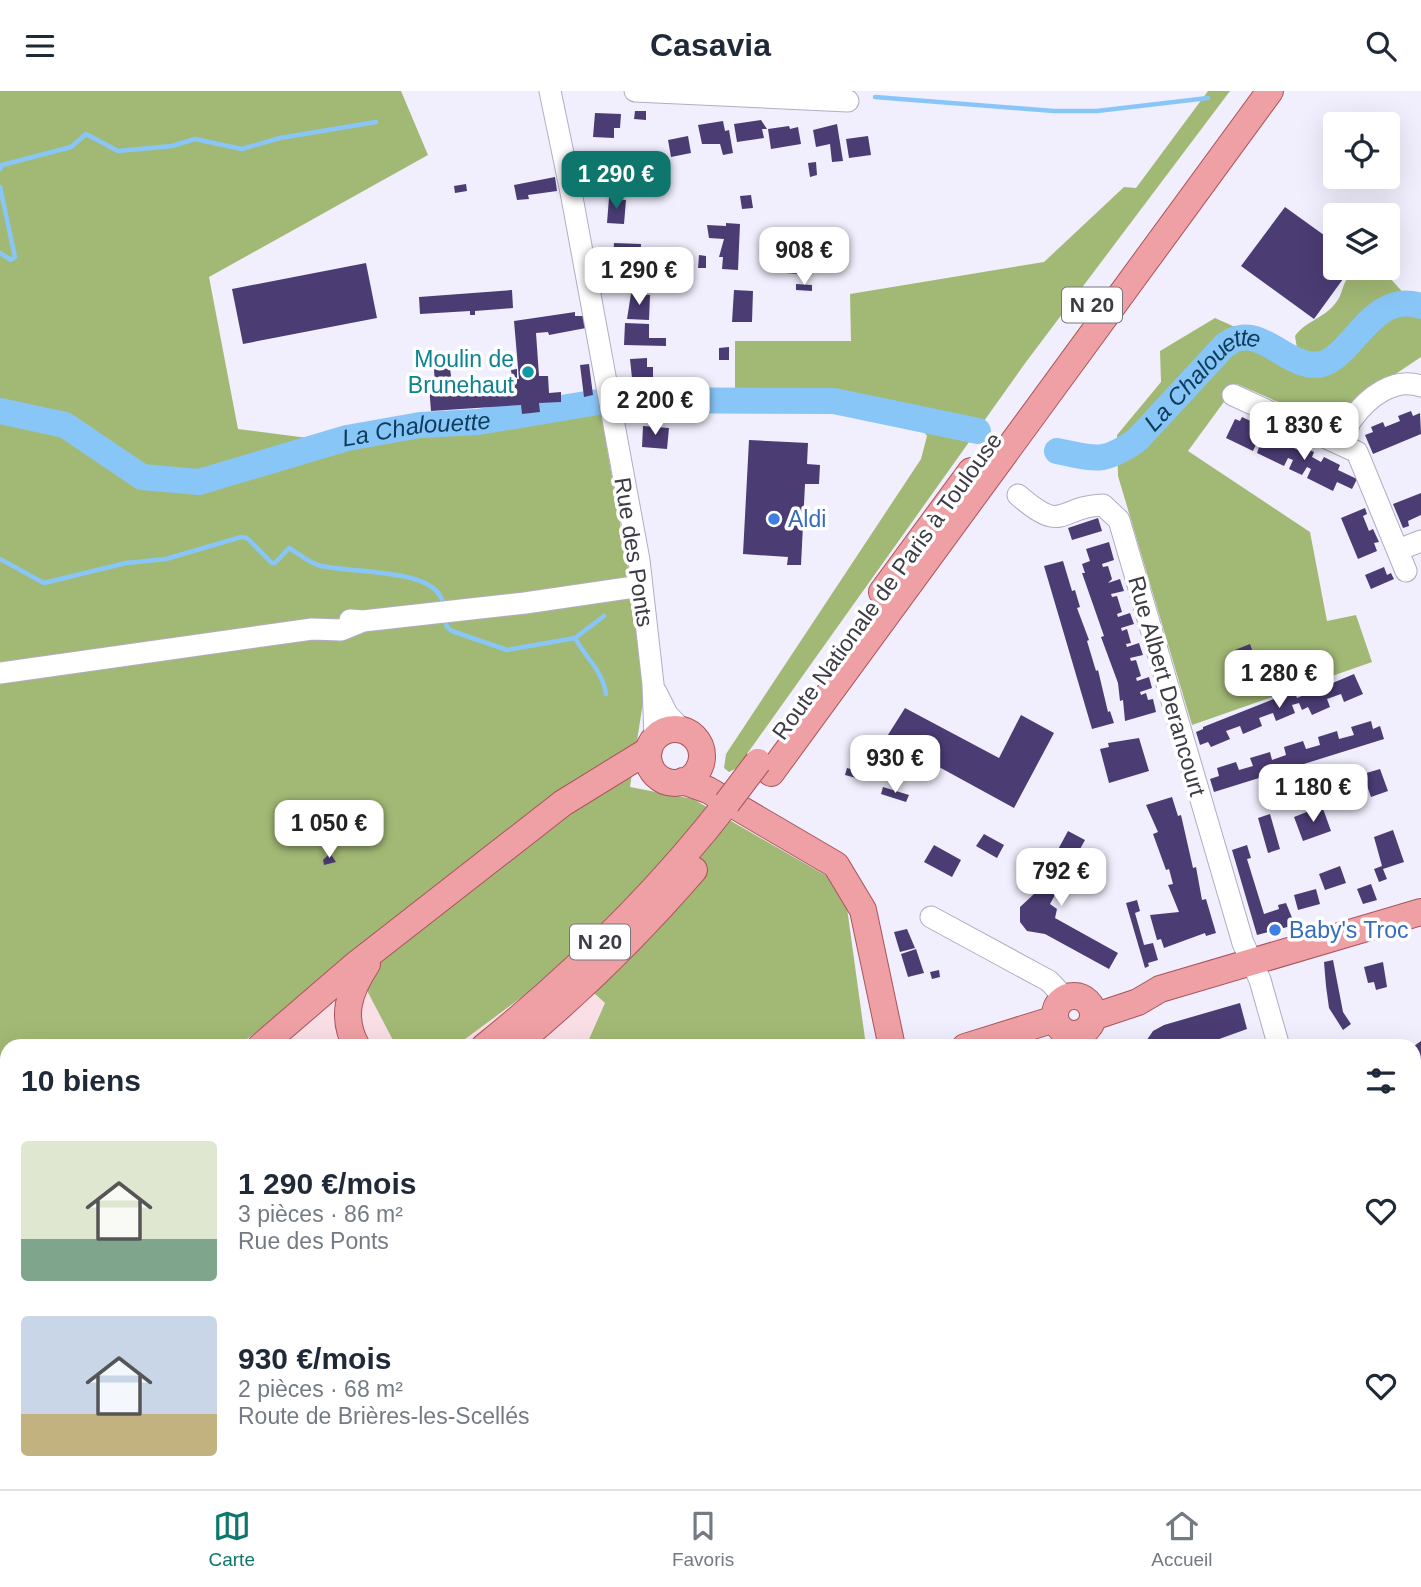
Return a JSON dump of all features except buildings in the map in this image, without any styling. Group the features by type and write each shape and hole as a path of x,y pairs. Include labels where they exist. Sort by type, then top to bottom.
{"main road":[{"name":"Route Nationale de Paris à Toulouse","path":"765,768 1249,91"},
{"name":"Route Nationale de Paris à Toulouse","path":"523,1039 563,1005 665,903 1270,91"},
{"path":"269,1039 354,966 564,803 652,744 667,730 682,730 690,734 701,748 697,779"},
{"path":"652,744 650,764 657,776"},
{"path":"583,792 626,778 657,776 670,782 697,779 835,865 863,910 890,1039"},
{"name":"Route Nationale de Paris à Toulouse","path":"494,1039 529,1010 714,834"},
{"path":"997,1039 1077,1019 1133,988 1160,989 1421,912"},
{"path":"353,1039 346,1012 352,990 376,951"},
{"path":"544,1039 554,1028 563,1005"}],"street":[{"name":"Rue des Ponts","path":"550,91 571,192 641,586 653,684 652,744"},
{"path":"635,91 848,101"},
{"path":"1342,445 1350,420 1385,388 1408,381 1421,386"},
{"path":"1233,394 1357,452 1406,571"},
{"name":"Rue Albert Derancourt","path":"1018,495 1039,513 1062,518 1089,506 1103,505 1119,520 1243,943 1252,962"},
{"path":"1398,550 1421,541"},
{"path":"0,673 312,629 338,618 363,621 524,603 641,586"},
{"name":"Rue des Ponts","path":"653,684 667,714 682,730"},
{"path":"931,916 1049,981 1077,1019"},
{"path":"1252,962 1276,1039"}],"shaded area":[{"path":"351,960 392,1039 248,1039"},
{"path":"564,966 605,1003 589,1039 465,1039"}],"green space":[{"path":"0,91 401,91 428,155 209,277 238,429 331,441 601,414 647,676 630,787 693,799 844,886 865,1039 589,1039 605,1003 564,966 465,1039 392,1039 351,960 247,1039 0,1039"},
{"path":"1208,91 1230,91 1026,362 737,768 729,772 724,768 726,754 921,459 927,436 903,403 735,410 735,341 851,341 850,294 1044,262 1124,187 1136,188"},
{"path":"1392,280 1407,297 1421,299 1421,357 1324,422 1237,384 1188,451 1310,532 1327,621 1356,615 1372,662 1192,725 1118,476 1117,435 1161,382 1160,351 1215,318 1298,355 1295,336 1334,305 1345,282"}],"waterway":[{"path":"875,97 1054,111 1097,111 1208,98"},
{"path":"0,169 2,165 71,147 86,134 118,151 172,146 195,139 242,149 280,138 376,122"},
{"path":"0,187 15,257 11,260 0,253"},
{"name":"La Chalouette","path":"1057,451 1099,457 1125,448 1137,440 1225,345 1236,339 1250,338 1261,341 1301,362 1322,364 1344,349 1365,326 1389,307 1404,304 1421,306"},
{"name":"La Chalouette","path":"0,411 65,425 142,477 199,482 347,438 420,425 478,422 610,400 834,401 978,431"},
{"path":"0,559 44,583 126,563 166,559 241,537 247,538 272,563 289,548 318,565 408,577 425,583 437,592 443,604"},
{"path":"445,617 447,627 452,631 507,650 575,638 604,616"},
{"path":"575,638 598,671 606,694"}],"place":[{"name":"Moulin de Brunehaut","path":"528,372"},
{"name":"Aldi","path":"774,519"},
{"name":"Baby's Troc","path":"1275,930"}]}
